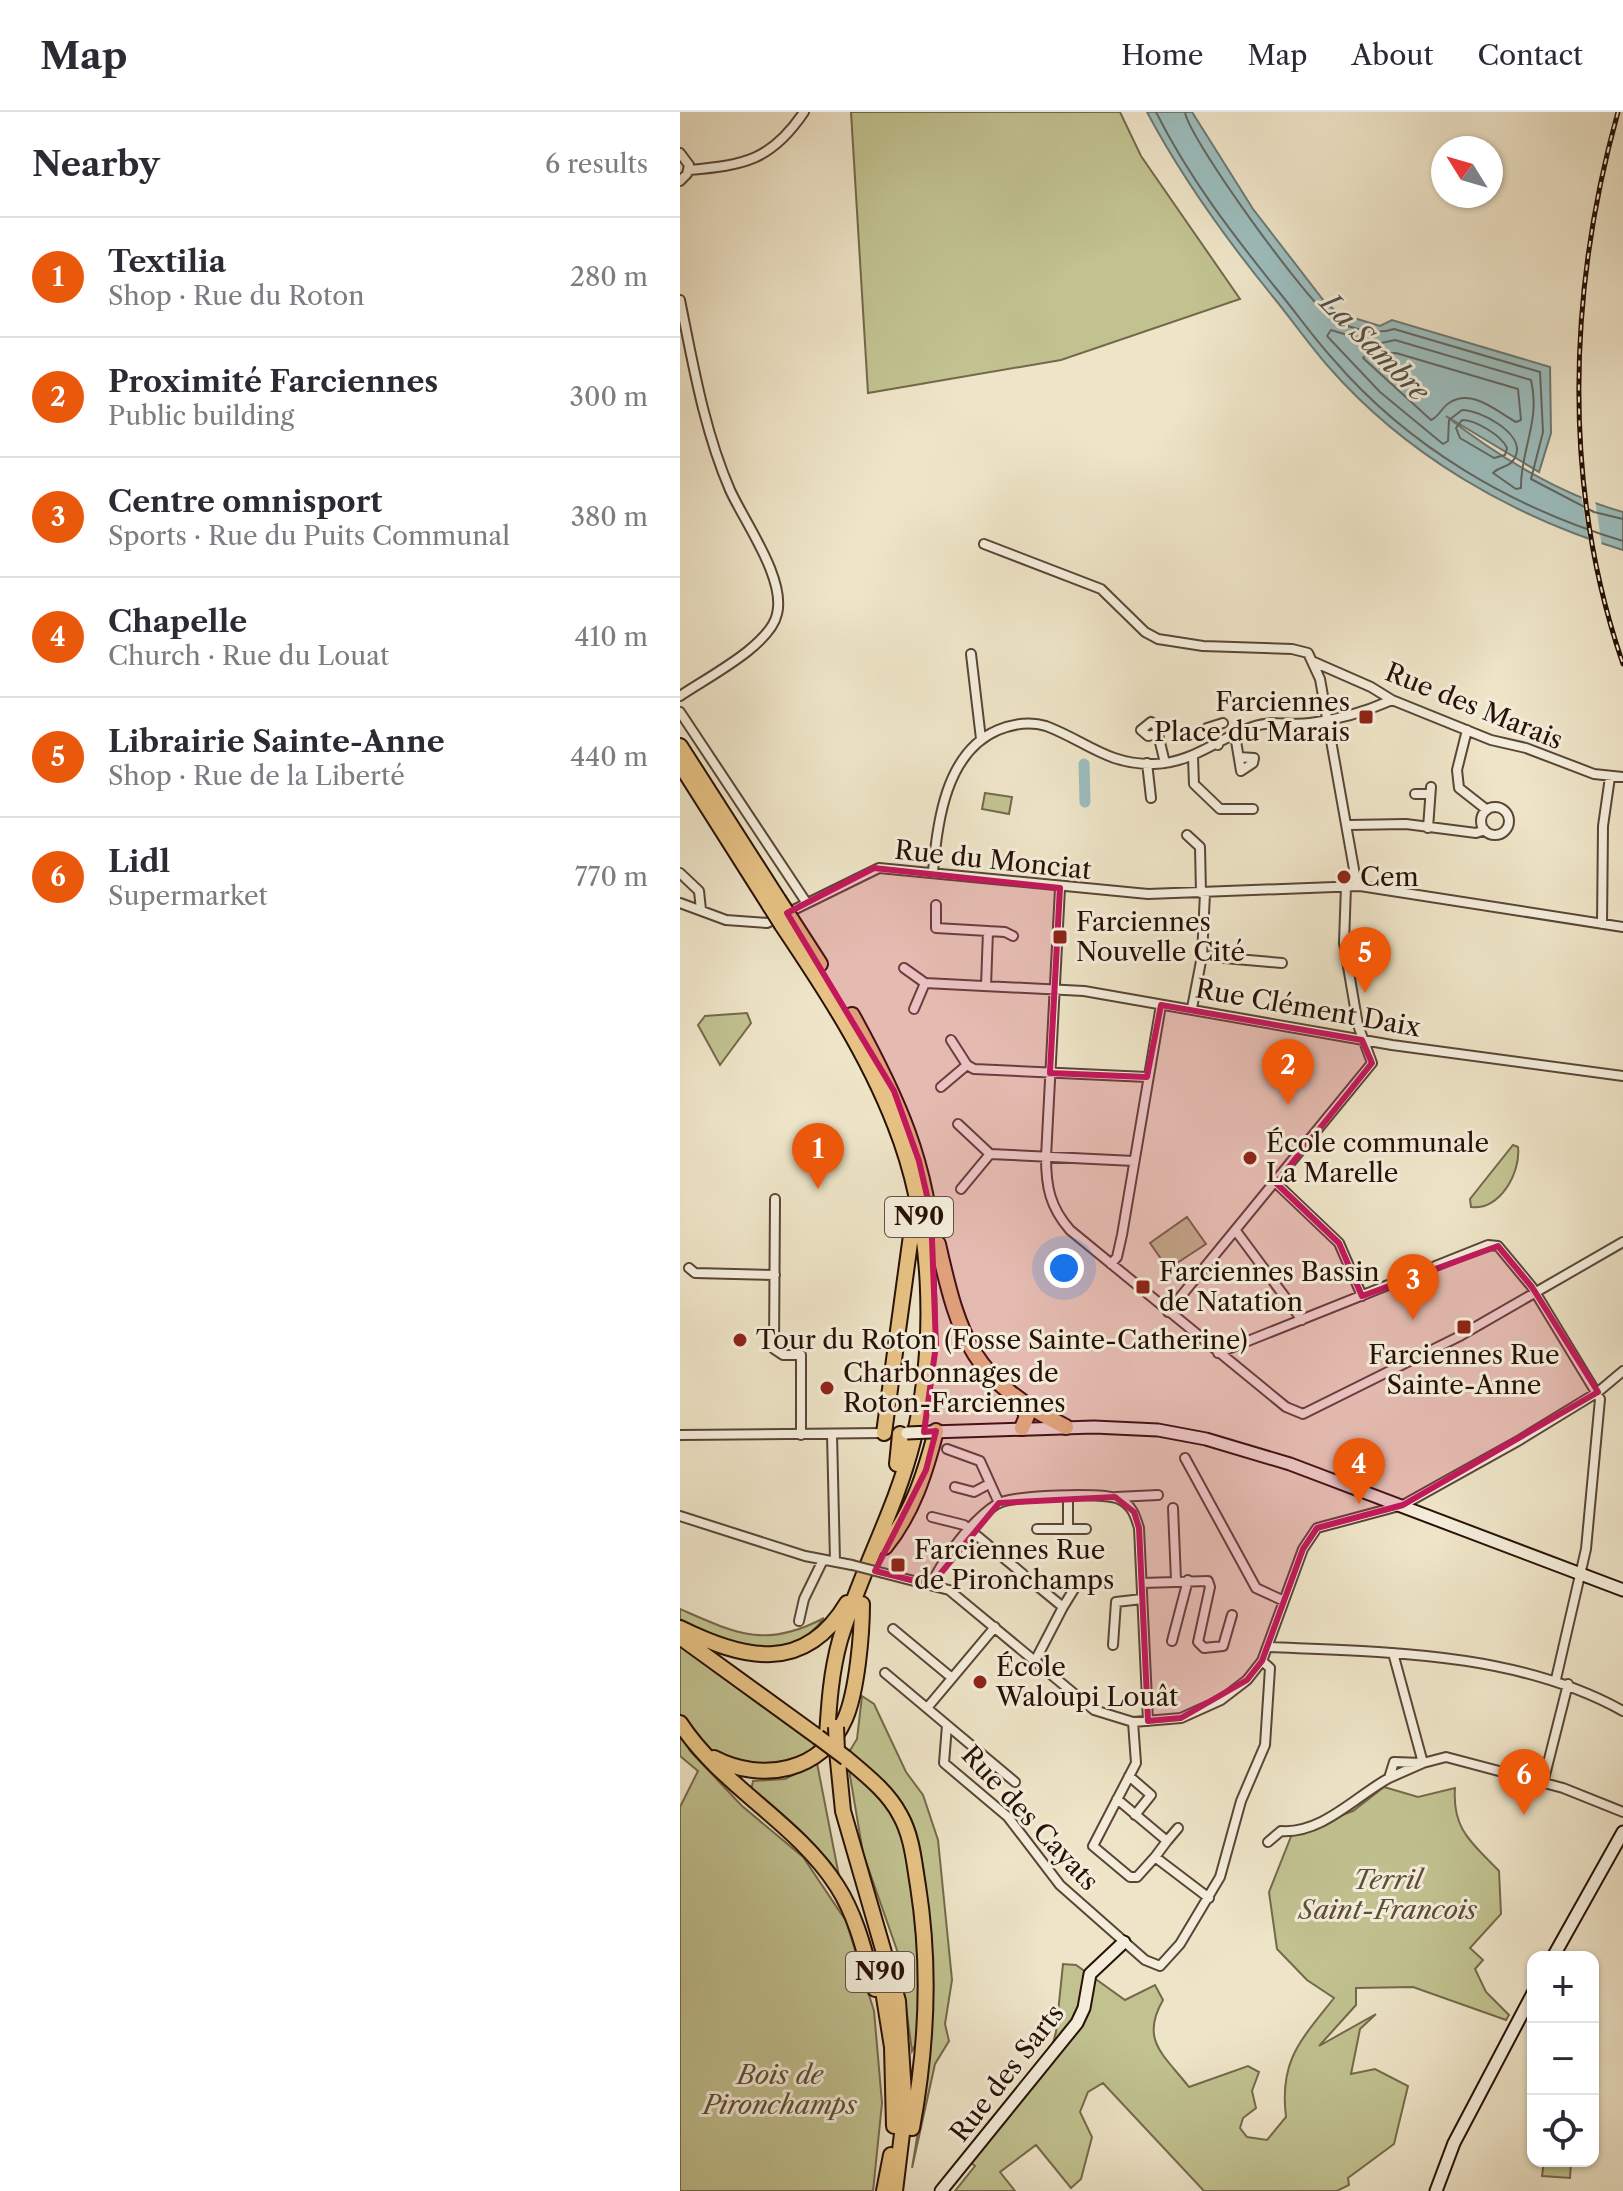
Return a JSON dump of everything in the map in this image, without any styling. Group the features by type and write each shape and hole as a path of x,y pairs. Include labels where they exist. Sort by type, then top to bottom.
{"highway":[{"name":"N90","path":"680,746 774,903"},
{"name":"N90","path":"680,764 848,1008 894,1091 919,1161 931,1213 936,1345 922,1446 861,1583 837,1654 827,1733"},
{"name":"N90","path":"787,922 839,1011 882,1095 903,1152 924,1251 928,1345 913,1441 843,1667 827,1733"},
{"path":"884,1433 912,1228 903,1152"},
{"path":"931,1213 950,1297 964,1339 988,1375 1020,1402 1066,1427"},
{"path":"1020,1402 1027,1416 1022,1428"},
{"path":"882,1540 900,1527 915,1498 933,1431"},
{"path":"882,1540 904,1434"},
{"path":"680,1628 739,1653 781,1654 802,1647 822,1633 861,1583"},
{"path":"698,1747 730,1766 759,1772 790,1769 818,1753 841,1728 852,1699 862,1604"},
{"path":"680,1637 827,1733 837,1756 877,1785 900,1815 911,1844 921,1907 927,1995 924,2049 910,2139 896,2185"},
{"path":"680,1723 698,1747 810,1852 837,1885 855,1918 892,2047"},
{"name":"N90","path":"837,1756 835,1814 883,1982 892,2047 895,2111 884,2191"},
{"name":"N90","path":"837,1756 843,1811 898,2001 905,2109 896,2185"}],"main road":[{"path":"884,1433 1066,1427 1158,1430 1206,1439 1290,1464 1623,1590"},
{"path":"1556,1951 1623,1832"},
{"name":"Rue des Sarts","path":"941,2191 1077,2023 1084,2008 1090,1974 1124,1942"},
{"path":"1436,2191 1454,2143 1527,2004"}],"street":[{"path":"680,181 689,170 755,160 783,139 804,112"},
{"path":"680,153 687,160 689,170"},
{"path":"680,300 700,403 730,489 774,578 779,598 777,617 765,636 680,696"},
{"name":"Rue des Marais","path":"984,544 1101,589 1145,632 1158,639 1233,649 1292,649 1308,653 1314,662 1392,700 1467,730 1610,777 1623,777"},
{"path":"971,654 981,739"},
{"path":"1314,662 1349,825 1357,886"},
{"path":"933,872 936,834 955,772 964,756 981,739 1005,727 1035,724 1095,753 1147,763 1165,763 1193,757 1258,724 1308,724 1392,700"},
{"path":"680,712 806,902"},
{"path":"1218,745 1207,728 1223,723"},
{"path":"1349,825 1406,824 1465,833 1485,830 1498,834 1508,824 1508,816 1502,809 1487,810 1459,788 1457,770 1467,730"},
{"path":"1156,734 1162,740 1165,763"},
{"path":"1235,735 1239,757"},
{"path":"1193,757 1194,784 1220,809 1253,809"},
{"path":"1147,763 1151,798"},
{"path":"1602,924 1603,826 1610,777"},
{"path":"1415,794 1430,791 1428,828"},
{"path":"1485,830 1481,822 1487,810"},
{"path":"1187,835 1200,847 1203,893 1202,956 1192,1008"},
{"name":"Rue du Monciat","path":"680,903 736,922 767,923 874,868 1060,888 1203,893 1357,886 1623,927"},
{"path":"680,873 699,891 701,910"},
{"path":"1346,886 1344,943 1362,1040 1372,1063"},
{"path":"1060,888 1046,1157 1046,1184 1059,1217 1168,1312 1286,1407 1303,1414 1458,1337 1623,1242"},
{"path":"936,905 936,928 1013,936"},
{"path":"986,986 988,931"},
{"path":"1202,956 1282,963"},
{"path":"904,968 915,980 925,983 914,1009"},
{"name":"Rue Clément Daix","path":"925,983 1084,991 1392,1045 1623,1076"},
{"path":"1111,1264 1117,1257 1161,1005"},
{"path":"951,1040 967,1065"},
{"path":"1168,1312 1276,1183 1379,1051 1392,1045"},
{"path":"941,1087 967,1065 1050,1073 1147,1077"},
{"path":"958,1124 990,1154 1134,1161"},
{"path":"961,1189 990,1154"},
{"path":"1276,1183 1339,1243 1362,1296"},
{"path":"775,1199 774,1349 783,1355 801,1355 801,1435"},
{"path":"1236,1231 1260,1258 1302,1320"},
{"path":"1218,1353 1493,1244 1522,1274 1598,1392 1600,1432 1581,1574 1556,1679"},
{"path":"689,1268 695,1273 775,1275"},
{"path":"680,1516 823,1560 949,1590 1094,1710 1133,1722 1181,1718 1221,1700 1247,1680 1262,1661 1303,1549 1317,1528 1403,1505 1598,1392 1623,1371"},
{"path":"680,1435 884,1433"},
{"path":"832,1434 835,1561"},
{"path":"947,1449 980,1461 999,1503"},
{"path":"1185,1458 1256,1588 1284,1601"},
{"path":"955,1487 974,1492 989,1484"},
{"path":"931,1585 971,1530 999,1503 1012,1498 1158,1495"},
{"path":"1068,1497 1068,1529"},
{"path":"1115,1497 1134,1512 1139,1528 1148,1721"},
{"path":"1173,1508 1176,1580"},
{"path":"932,1517 964,1525 1023,1574"},
{"path":"1037,1529 1086,1529"},
{"path":"799,1621 804,1599 823,1560"},
{"path":"1142,1583 1203,1578 1210,1587 1198,1642 1201,1646 1219,1649 1223,1646 1232,1615"},
{"path":"1172,1641 1188,1580"},
{"path":"1035,1661 1079,1581"},
{"path":"1035,1584 1063,1607"},
{"path":"1113,1645 1113,1606 1123,1599 1142,1599"},
{"path":"927,1708 995,1627"},
{"path":"893,1629 952,1678"},
{"path":"1268,1647 1393,1653 1556,1679 1623,1711"},
{"path":"1393,1653 1423,1763"},
{"path":"1155,1857 1209,1898 1228,1853 1241,1801 1265,1745 1270,1668 1262,1661"},
{"name":"Rue des Cayats","path":"885,1673 1015,1782"},
{"path":"1543,1783 1568,1684"},
{"path":"1133,1722 1137,1753 1129,1776 1093,1846 1130,1877 1137,1877 1178,1828"},
{"name":"Rue des Cayats","path":"947,1725 944,1763 1008,1817 1060,1885 1153,1966 1166,1962 1209,1898"},
{"path":"1268,1842 1281,1831 1293,1832 1335,1815 1389,1778 1394,1762 1423,1763 1446,1757 1543,1783 1623,1812"},
{"path":"1129,1776 1153,1797 1135,1815"},
{"path":"1117,1799 1167,1841"}],"highlighted area":[{"path":"874,868 1060,888 1050,1073 1147,1077 1161,1005 1362,1040 1372,1063 1276,1183 1339,1243 1362,1296 1498,1246 1532,1287 1598,1392 1403,1505 1317,1528 1303,1549 1262,1661 1247,1680 1181,1718 1148,1721 1139,1528 1134,1512 1115,1497 999,1503 931,1585 875,1571 926,1470 936,1431 924,1432 936,1345 931,1213 919,1161 894,1091 787,913"}],"green space":[{"path":"851,112 1120,112 1141,156 1240,299 1061,360 868,393"},
{"path":"985,793 1012,797 1009,814 982,809"},
{"path":"747,1013 751,1023 720,1065 698,1025 705,1016"},
{"path":"1513,1145 1518,1147 1518,1157 1506,1188 1491,1203 1471,1207 1470,1199"},
{"path":"1187,1217 1206,1244 1168,1269 1150,1243"},
{"path":"680,1609 735,1631 751,1634 785,1633 824,1618 809,1634 792,1643 755,1647 717,1636 680,1619"},
{"path":"680,1645 815,1745 806,1758 770,1769 706,1751 680,1717"},
{"path":"862,1696 874,1704 906,1772 923,1795 938,1840 952,1980 945,2024 949,2041 935,2064 912,2168 930,2026 929,1920 918,1838 912,1821 888,1788 849,1752 857,1739"},
{"name":"Bois de Pironchamps","path":"680,1731 690,1751 742,1806 803,1857 846,1921 874,2011 882,2103 873,2191 680,2191 680,1807 698,1771 680,1756"},
{"path":"817,1763 839,1876 820,1852 751,1791 753,1781 785,1779"},
{"path":"849,1770 889,1807 911,1862 920,1954 919,2038 912,2051 899,1956 863,1853"},
{"name":"Terril Saint-Francois","path":"1384,1787 1418,1797 1455,1788 1460,1825 1472,1843 1499,1871 1501,1914 1470,1948 1483,1960 1475,1969 1486,1992 1509,2015 1506,2020 1413,1987 1356,1988 1356,2005 1319,2046 1376,2014 1360,2029 1351,2074 1375,2069 1408,2086 1394,2144 1348,2178 1349,2185 1337,2191 1204,2191 1103,2083 1088,2092 1080,2112 1092,2137 1081,2179 1071,2188 1036,2145 1000,2172 1015,2191 955,2191 975,2166 970,2162 1047,2065 1056,2032 1063,1964 1076,1965 1125,2000 1155,1985 1163,2000 1156,2014 1154,2036 1163,2056 1189,2087 1248,2066 1259,2072 1252,2091 1256,2108 1243,2118 1240,2128 1247,2137 1267,2140 1286,2117 1286,2080 1295,2052 1334,1998 1307,1980 1277,1949 1269,1892 1292,1834 1353,1811"},
{"path":"1543,2167 1571,2167 1570,2178 1542,2176"}],"water":[{"name":"La Sambre","path":"1147,112 1192,112 1253,209 1324,301 1338,313 1380,326 1392,320 1550,367 1551,433 1539,472 1446,416 1530,473 1576,495 1623,512 1623,550 1581,536 1500,500 1425,454 1357,397 1320,357 1222,231 1190,185"}],"pier":[{"path":"1581,493 1595,499 1602,547 1589,543"}],"waterway":[{"path":"1084,764 1085,802"}],"railway":[{"path":"1618,112 1601,180 1589,249 1579,389 1581,459 1589,528 1603,597 1623,664"}],"place":[{"name":"Farciennes Place du Marais","path":"1366,717"},
{"name":"Cem","path":"1344,877"},
{"name":"Farciennes Nouvelle Cité","path":"1060,937"},
{"name":"Librairie Sainte-Anne","path":"1365,993"},
{"name":"Proximité Farciennes","path":"1288,1105"},
{"name":"École communale La Marelle","path":"1250,1158"},
{"name":"Textilia","path":"818,1189"},
{"name":"Farciennes Bassin de Natation","path":"1143,1287"},
{"name":"Centre omnisport","path":"1413,1320"},
{"name":"Farciennes Rue Sainte-Anne","path":"1464,1327"},
{"name":"Tour du Roton (Fosse Sainte-Catherine)","path":"740,1340"},
{"name":"Charbonnages de Roton-Farciennes","path":"827,1388"},
{"name":"Chapelle","path":"1359,1504"},
{"name":"Farciennes Rue de Pironchamps","path":"898,1565"},
{"name":"École Waloupi Louât","path":"980,1682"},
{"name":"Lidl","path":"1524,1815"}]}
